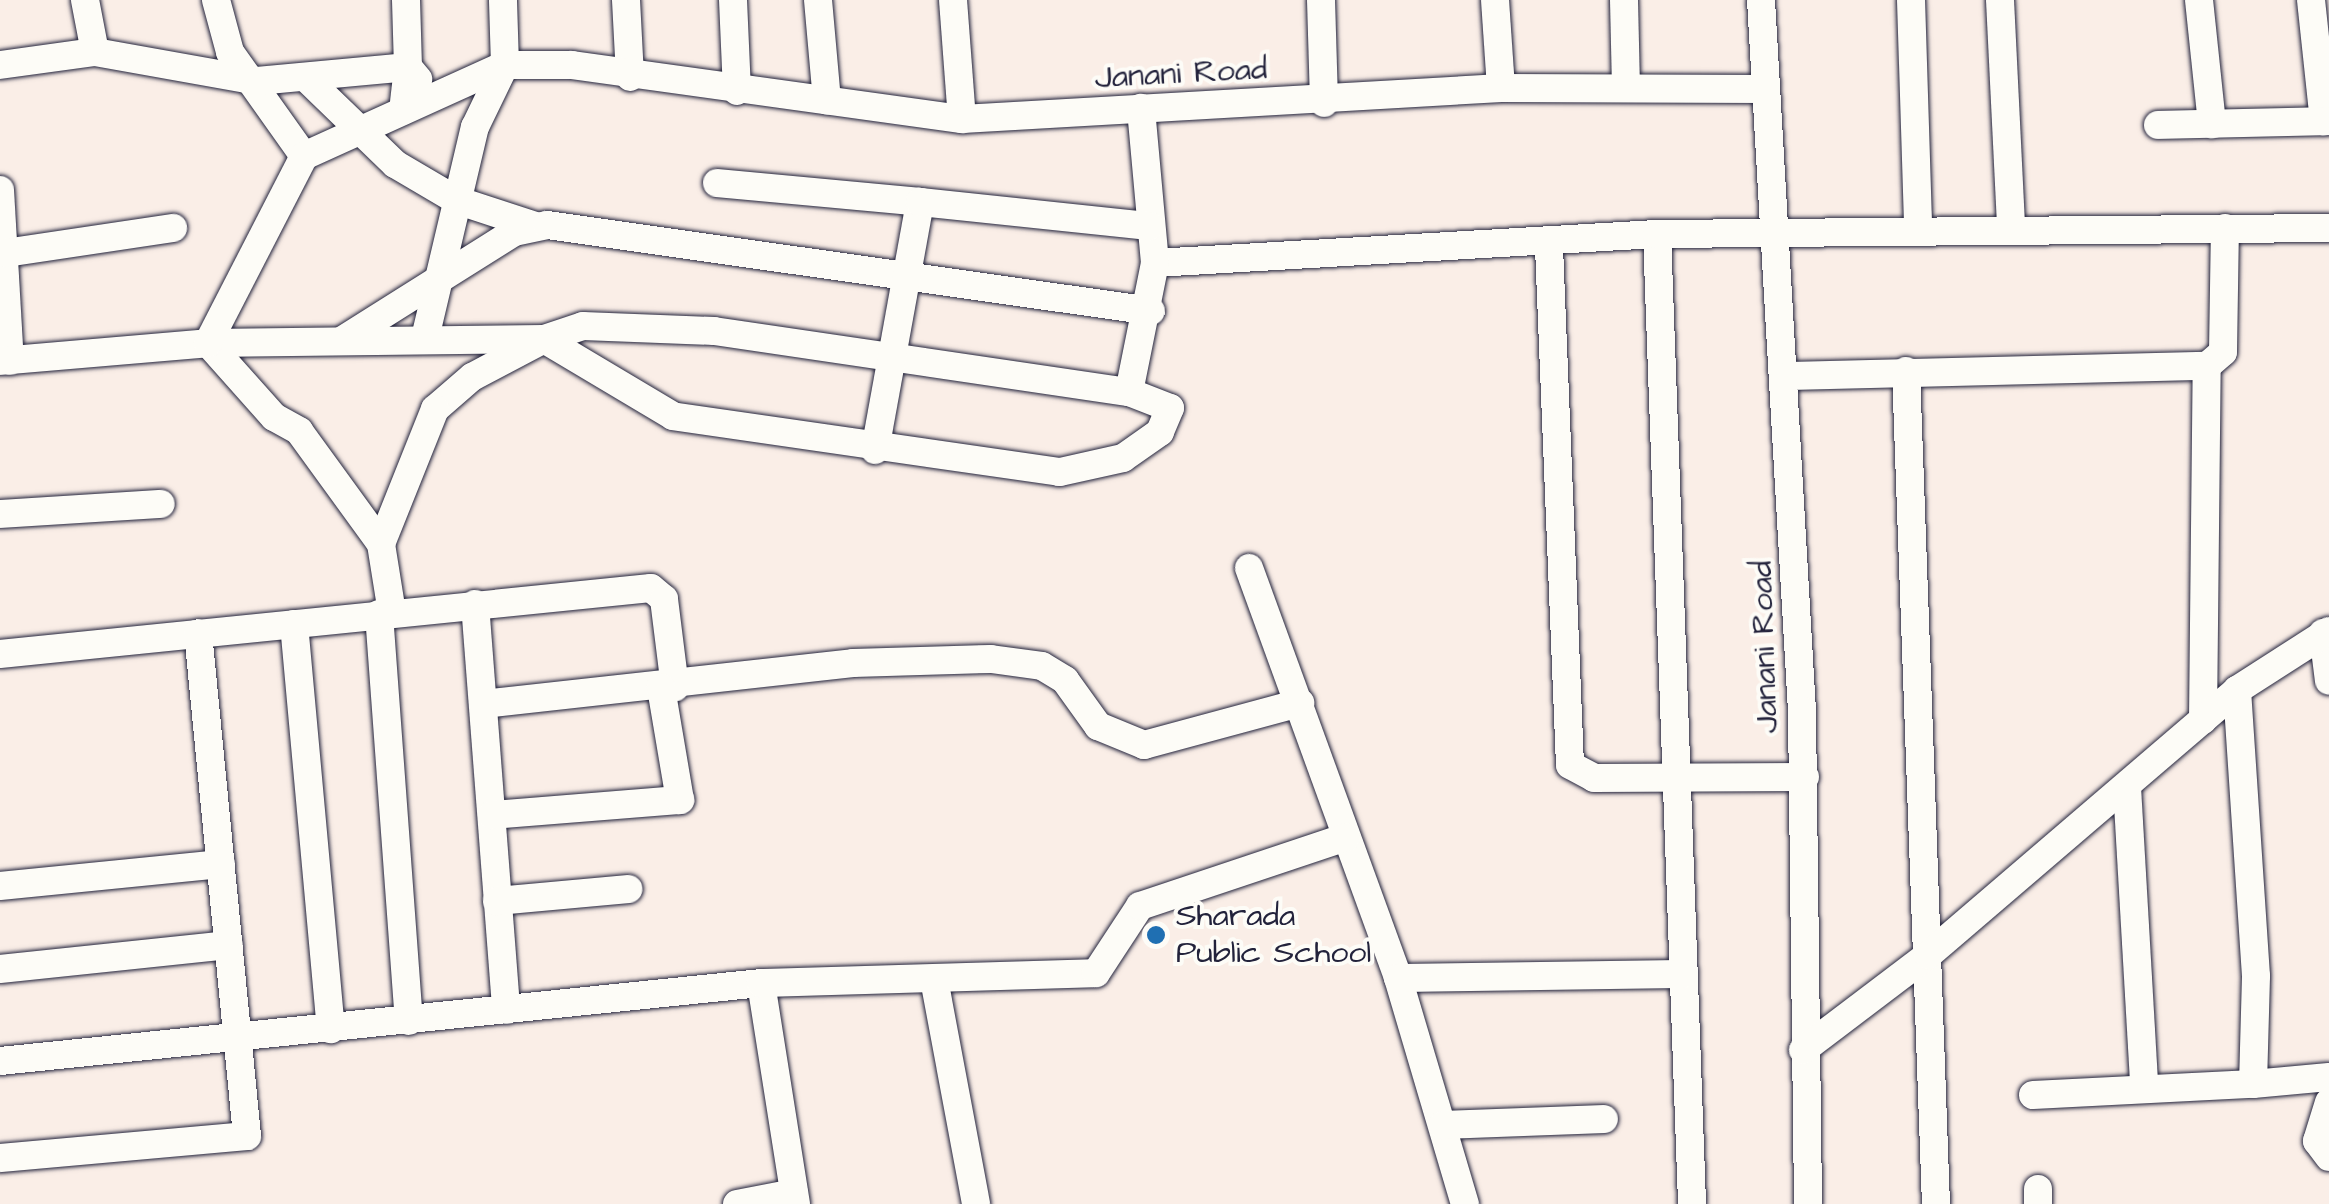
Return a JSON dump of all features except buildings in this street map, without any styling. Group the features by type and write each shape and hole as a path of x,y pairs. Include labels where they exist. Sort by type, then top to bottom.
{"street":[{"path":"85,0 94,52"},
{"path":"216,0 224,40 256,81 304,156"},
{"path":"403,111 408,67 406,0"},
{"path":"425,338 433,282 474,127 506,64 503,0"},
{"path":"626,0 630,77"},
{"path":"733,0 737,92"},
{"path":"818,0 827,101"},
{"path":"953,0 962,119"},
{"path":"1321,0 1324,103"},
{"path":"1495,0 1500,88"},
{"path":"1624,0 1626,85"},
{"name":"Janani Road","path":"1761,0 1763,89 1789,376 1805,778 1802,1050 1808,1204"},
{"path":"1911,0 1918,229"},
{"path":"2000,0 2010,229"},
{"path":"2199,0 2212,124"},
{"path":"2158,125 2326,121 2311,0"},
{"path":"0,64 94,52 256,81 408,67 449,87"},
{"path":"208,343 304,156 506,64"},
{"name":"Janani Road","path":"506,64 962,119 1140,108 1324,103 1500,88 1626,85 1763,89"},
{"path":"305,77 357,134 456,200 535,226 912,270 1151,310"},
{"path":"1129,392 1151,310 1155,262 1140,108"},
{"path":"718,182 1150,226"},
{"path":"0,190 5,253 5,361 208,343 544,339 673,416 876,450 1100,468 1160,432 1170,408 1129,392 894,357 714,332 583,326 544,339 472,377 435,409 380,544 409,1022"},
{"path":"876,450 912,270 920,202"},
{"path":"341,341 433,282 535,226"},
{"path":"5,253 173,228"},
{"path":"1789,376 2207,366 2223,352 2225,228"},
{"path":"1155,262 1549,247 1657,234 2329,228"},
{"path":"1657,234 1692,1204"},
{"path":"1549,247 1570,765 1594,778 1805,778"},
{"path":"208,343 274,417 299,431 380,544"},
{"path":"2203,720 2207,366"},
{"path":"1906,371 1936,1204"},
{"path":"0,514 161,504"},
{"path":"1250,568 1398,978 1465,1204"},
{"path":"0,654 475,604 659,590 680,800 492,816"},
{"path":"475,604 506,1010"},
{"path":"294,624 332,1028"},
{"path":"1802,1050 1928,955 2237,690 2326,632 2329,681"},
{"path":"0,1158 247,1136 198,633"},
{"path":"483,704 668,687 853,663 1024,660 1065,680 1098,726 1144,745 1300,703"},
{"path":"2237,690 2256,976 2253,1084"},
{"path":"2127,787 2144,1085"},
{"path":"0,1061 238,1040 760,984 1096,973 1140,906 1346,837"},
{"path":"0,886 221,864"},
{"path":"497,900 628,889"},
{"path":"0,969 228,945"},
{"path":"1398,978 1683,974"},
{"path":"934,979 976,1204"},
{"path":"737,1204 795,1198 760,984"},
{"path":"2032,1095 2144,1085 2253,1084 2329,1077"},
{"path":"2329,1102 2317,1141 2329,1157"},
{"path":"1443,1124 1604,1120"}],"place":[{"name":"Sharada Public School","path":"1156,935"}]}
